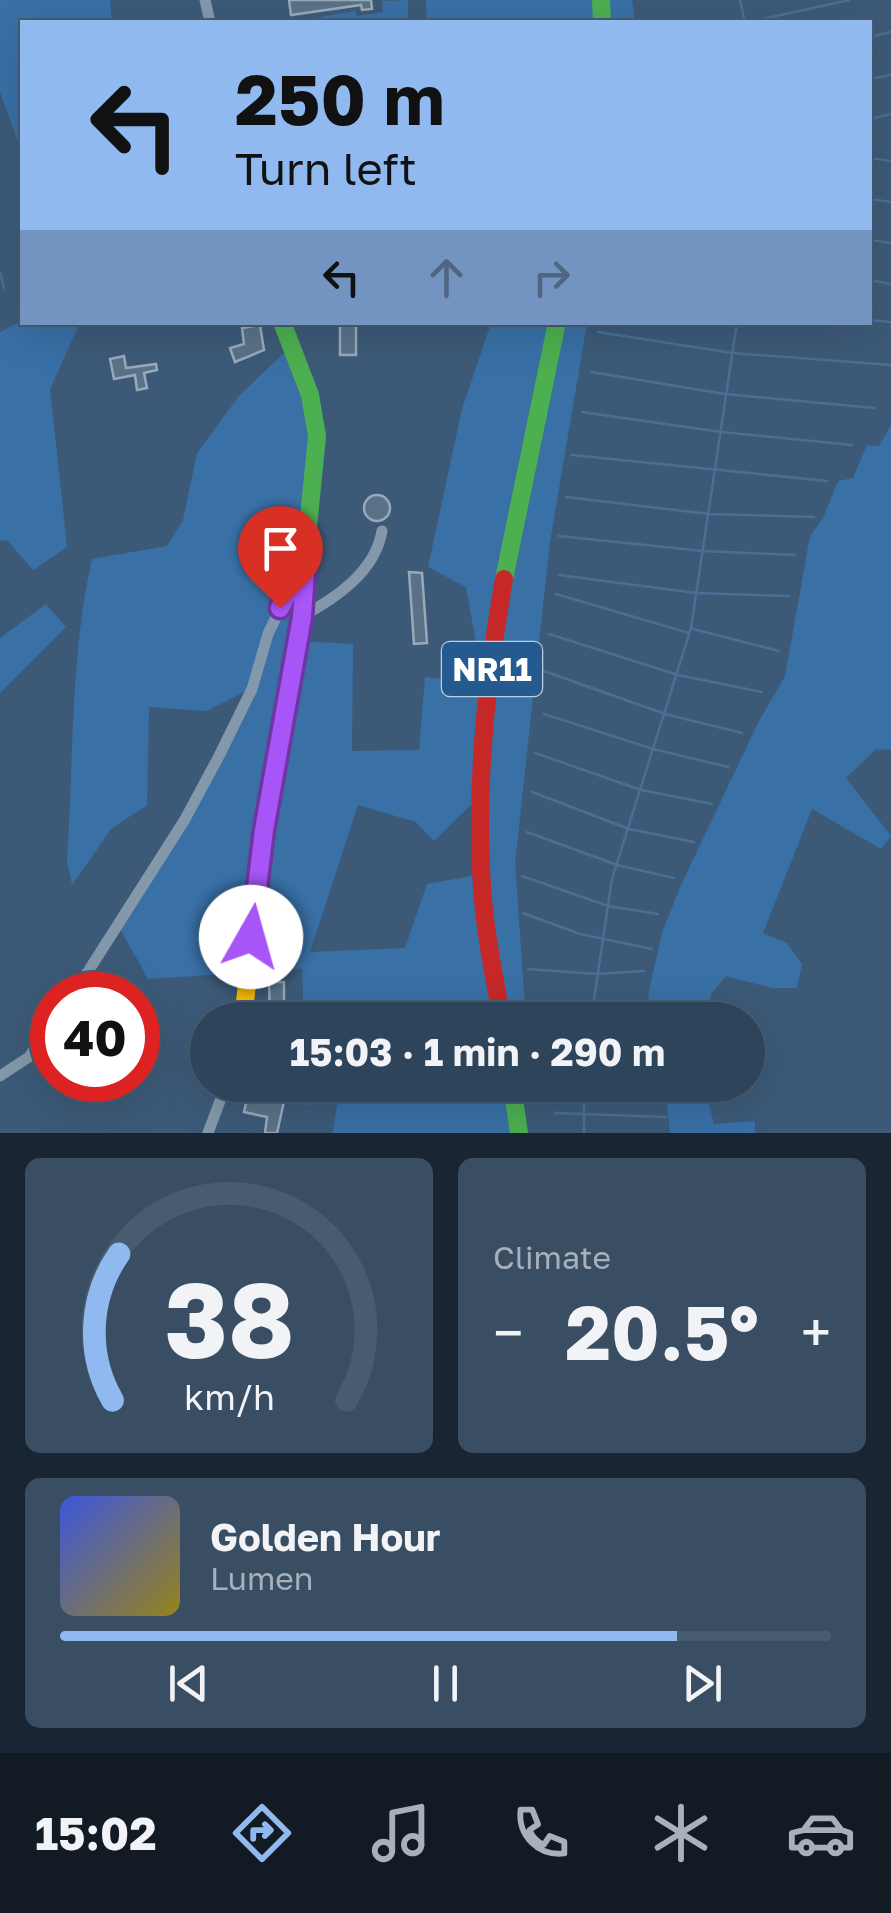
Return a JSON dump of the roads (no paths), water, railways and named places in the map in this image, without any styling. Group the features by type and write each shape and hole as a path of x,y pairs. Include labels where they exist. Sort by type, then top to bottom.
{"main road":[{"path":"245,1002 264,830 302,617 317,436 310,395 283,325"},
{"name":"NR11","path":"499,1002 482,890 484,724 526,468 556,325"},
{"path":"514,1102 518,1133"}],"street":[{"path":"302,617 332,601 361,573 379,549 382,531"},
{"path":"88,972 220,756 252,688 268,634 306,555"},
{"path":"0,1076 30,1055"},
{"path":"208,1133 220,1102"}],"waterway":[{"path":"740,0 745,20"},
{"path":"758,20 849,0"},
{"path":"872,37 891,32"},
{"path":"872,79 891,75"},
{"path":"872,119 891,114"},
{"path":"872,158 891,161"},
{"path":"872,199 891,202"},
{"path":"872,240 891,243"},
{"path":"0,272 4,288"},
{"path":"872,280 891,284"},
{"path":"872,320 891,322"},
{"path":"594,1002 612,879 691,628 737,325"},
{"path":"598,332 732,353 891,365"},
{"path":"591,372 725,394 874,408"},
{"path":"582,412 852,445"},
{"path":"572,455 827,481"},
{"path":"566,497 709,514 814,517"},
{"path":"559,536 703,551 795,555"},
{"path":"559,575 696,593 789,596"},
{"path":"556,594 689,633"},
{"path":"693,629 779,651"},
{"path":"549,634 678,675 762,692"},
{"path":"544,671 665,714 742,733"},
{"path":"544,714 653,749 728,767"},
{"path":"535,753 641,790 712,804"},
{"path":"532,792 629,829 694,842"},
{"path":"527,832 617,865 674,878"},
{"path":"522,876 608,906 658,914"},
{"path":"523,913 580,934 652,949"},
{"path":"528,969 597,974 644,971"},
{"path":"584,1102 584,1133"},
{"path":"555,1113 666,1117"}]}
